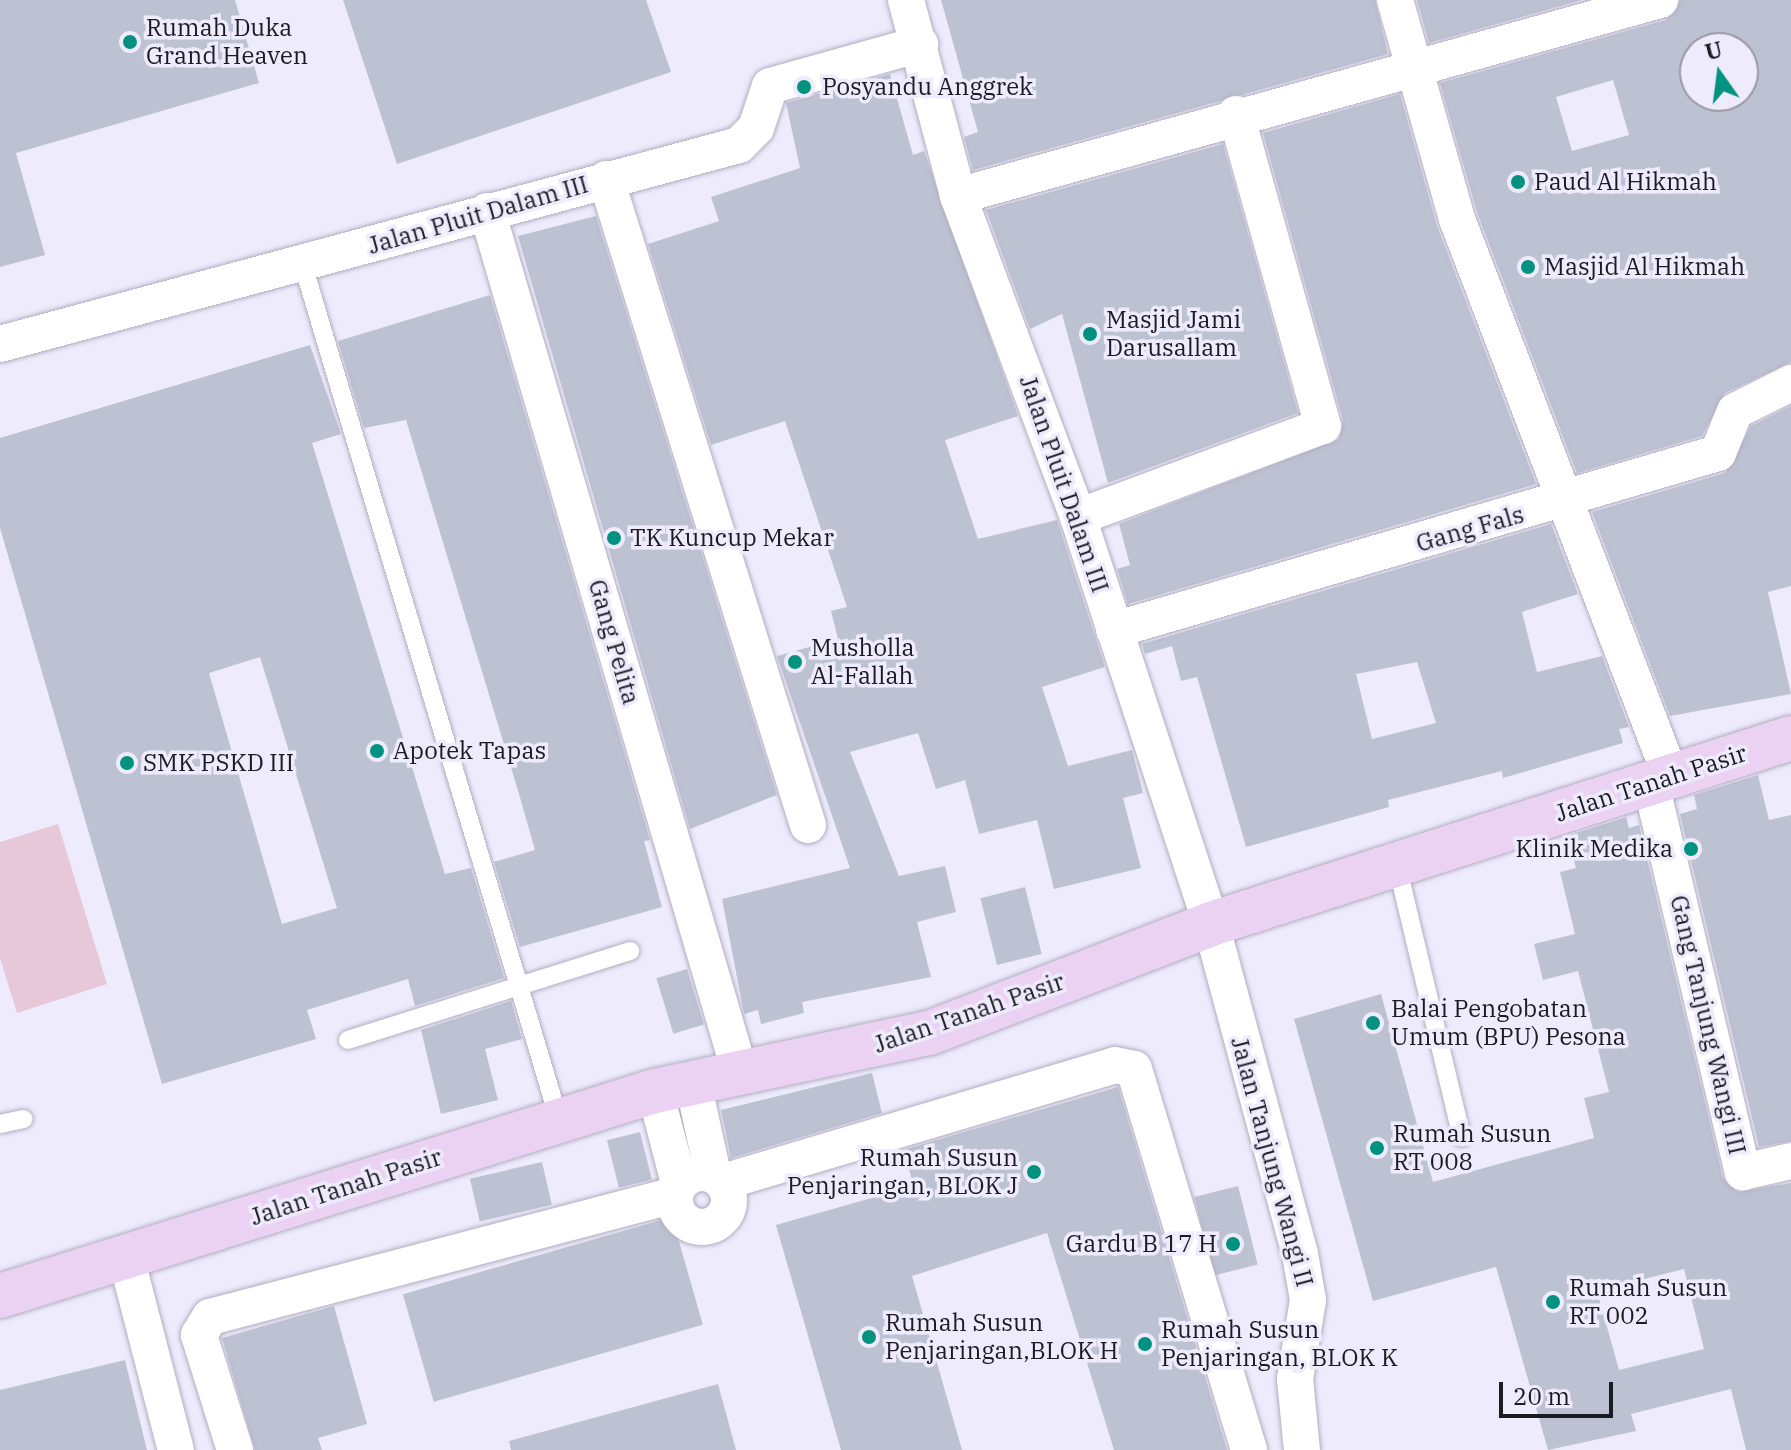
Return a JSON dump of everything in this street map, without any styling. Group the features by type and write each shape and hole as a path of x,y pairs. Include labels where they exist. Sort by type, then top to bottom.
{"street":[{"name":"Jalan Pluit Dalam III","path":"906,0 958,196 1078,517 1211,924"},
{"path":"1395,0 1417,63 1457,219 1569,501 1661,780"},
{"path":"958,196 1417,63 1660,0"},
{"name":"Jalan Pluit Dalam III","path":"0,344 303,265 487,211 739,145 756,128 770,86 920,44"},
{"path":"1078,517 1323,426 1236,114"},
{"path":"606,179 808,825"},
{"name":"Gang Pelita","path":"487,211 740,1073"},
{"name":"Gang Fals","path":"1114,630 1569,501 1718,453 1735,411 1791,383"},
{"name":"Jalan Tanah Pasir","path":"0,1296 559,1120 674,1087 929,1033 1211,924 1791,738"},
{"name":"Gang Tanjung Wangi III","path":"1661,780 1743,1172 1791,1161"},
{"name":"Jalan Tanjung Wangi II","path":"1211,924 1300,1254 1308,1300 1295,1379 1302,1450"},
{"path":"235,1450 199,1335 210,1317 697,1184 1115,1065 1134,1069 1249,1450"},
{"path":"674,1087 697,1184"},
{"path":"126,1257 176,1450"}],"lane":[{"path":"303,265 559,1120"},
{"path":"1397,865 1462,1137"},
{"path":"348,1040 630,951"},
{"path":"0,1124 23,1119"}],"shaded area":[{"path":"58,824 107,984 17,1013 0,958 0,842"}],"building":[{"name":"Rumah Duka Grand Heaven","path":"0,0 235,0 259,83 16,153 45,255 0,267"},
{"path":"343,0 646,0 671,72 397,164"},
{"path":"941,0 1375,0 1388,54 973,170 964,137 978,132"},
{"path":"1417,0 1582,0 1429,43"},
{"path":"1680,0 1791,0 1791,362 1725,393 1702,436 1577,473 1477,212 1440,83 1666,20","holes":["1613,80 1629,135 1572,151 1556,97"]},
{"path":"890,74 913,155 924,151 1018,416 945,440 978,539 1057,520 1105,667 1042,687 1068,766 1132,750 1143,793 1123,798 1141,868 1054,889 1037,820 979,834 965,780 936,789 918,733 850,752 899,876 945,866 956,912 917,922 931,977 802,1002 804,1013 761,1024 758,1010 744,1014 722,899 850,868 777,656 838,639 831,611 847,607 785,421 711,445 648,244 719,221 711,197 800,168 786,103"},
{"path":"1400,94 1437,226 1536,484 1128,604 1117,569 1130,565 1119,524 1339,439 1343,420 1263,133"},
{"path":"1223,144 1298,413 1108,483 1062,314 1030,329 986,210"},
{"path":"596,216 777,795 690,829 518,236"},
{"path":"490,295 650,840 644,841 662,907 520,947 494,862 535,850 519,794 406,420 364,428 338,341"},
{"path":"310,345 341,434 312,443 445,874 471,868 504,978 415,1006 408,979 307,1010 316,1039 162,1084 0,528 0,438","holes":["260,657 337,908 282,924 209,673"]},
{"path":"1791,406 1791,586 1768,592 1791,694 1670,716 1592,512 1725,473 1751,426"},
{"path":"1551,524 1578,594 1522,612 1537,672 1602,656 1629,727 1619,729 1623,743 1503,778 1502,771 1388,800 1389,807 1246,847 1197,677 1181,681 1172,646 1145,654 1142,644","holes":["1417,662 1436,723 1372,739 1356,674"]},
{"path":"1758,775 1769,820 1791,815 1791,1141 1759,1147 1680,814 1697,809 1694,795"},
{"path":"1626,817 1629,828 1639,825 1723,1178 1738,1192 1791,1183 1791,1450 1746,1450 1731,1389 1631,1414 1636,1431 1548,1450 1496,1267 1373,1301 1294,1019 1381,994 1433,1182 1594,1138 1584,1098 1609,1092 1578,971 1543,980 1534,944 1575,934 1560,872 1576,868 1567,836","holes":["1684,1269 1704,1349 1619,1370 1597,1291"]},
{"path":"1025,887 1042,954 997,965 980,898"},
{"path":"687,969 704,1024 673,1034 656,978"},
{"path":"511,1001 522,1039 485,1049 498,1100 441,1114 421,1030"},
{"path":"872,1073 882,1113 731,1158 721,1110"},
{"path":"1118,1087 1227,1450 1114,1450 1047,1233 912,1276 962,1450 841,1450 776,1225 914,1186 903,1150"},
{"path":"640,1132 652,1180 619,1188 607,1140"},
{"path":"542,1162 552,1205 480,1222 470,1179"},
{"path":"1238,1186 1258,1265 1214,1275 1194,1197"},
{"path":"672,1217 703,1325 434,1402 403,1294"},
{"path":"334,1306 367,1424 318,1438 322,1450 255,1450 222,1338"},
{"path":"125,1360 147,1450 0,1450 0,1390"},
{"path":"718,1384 736,1450 511,1450 509,1441"}],"place":[{"name":"Rumah Duka Grand Heaven","path":"130,42"},
{"name":"Posyandu Anggrek","path":"804,87"},
{"name":"Paud Al Hikmah","path":"1518,182"},
{"name":"Masjid Al Hikmah","path":"1528,267"},
{"name":"Masjid Jami Darusallam","path":"1090,334"},
{"name":"TK Kuncup Mekar","path":"614,538"},
{"name":"Musholla Al-Fallah","path":"795,662"},
{"name":"Apotek Tapas","path":"377,751"},
{"name":"SMK PSKD III","path":"127,763"},
{"name":"Klinik Medika","path":"1691,849"},
{"name":"Balai Pengobatan Umum (BPU) Pesona","path":"1373,1023"},
{"name":"Rumah Susun RT 008","path":"1377,1148"},
{"name":"Rumah Susun Penjaringan, BLOK J","path":"1034,1172"},
{"name":"Gardu B 17 H","path":"1233,1244"},
{"name":"Rumah Susun RT 002","path":"1553,1302"},
{"name":"Rumah Susun Penjaringan,BLOK H","path":"869,1337"},
{"name":"Rumah Susun Penjaringan, BLOK K","path":"1145,1344"}]}
